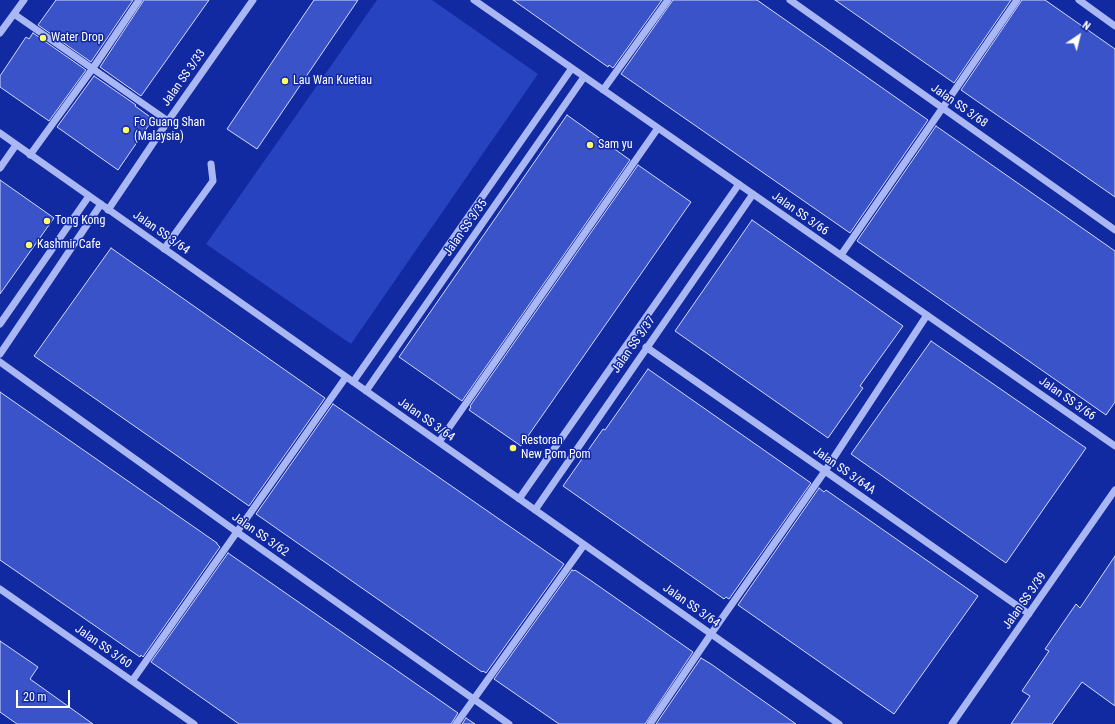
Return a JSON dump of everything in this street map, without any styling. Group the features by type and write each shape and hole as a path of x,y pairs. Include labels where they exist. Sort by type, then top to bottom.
{"street":[{"path":"0,33 24,0"},
{"path":"30,155 140,0"},
{"name":"Jalan SS 3/33","path":"108,210 253,0"},
{"name":"Jalan SS 3/66","path":"474,0 1115,446"},
{"path":"603,90 668,0"},
{"name":"Jalan SS 3/68","path":"790,0 1115,230"},
{"path":"840,255 1017,0"},
{"path":"1079,0 1115,26"},
{"path":"14,14 168,121"},
{"name":"Jalan SS 3/35","path":"353,382 572,68"},
{"name":"Jalan SS 3/35","path":"366,391 584,77"},
{"path":"438,442 658,128"},
{"name":"Jalan SS 3/64","path":"0,133 839,724"},
{"path":"0,168 16,145"},
{"path":"164,249 213,181 210,164"},
{"name":"Jalan SS 3/37","path":"519,499 739,184"},
{"name":"Jalan SS 3/37","path":"535,510 753,194"},
{"path":"0,324 88,196"},
{"path":"0,354 101,204"},
{"path":"650,724 825,471 927,315"},
{"name":"Jalan SS 3/64A","path":"646,347 1029,614"},
{"name":"Jalan SS 3/62","path":"0,362 509,724"},
{"path":"132,681 346,377"},
{"name":"Jalan SS 3/39","path":"952,724 1115,490"},
{"path":"456,724 584,544"},
{"name":"Jalan SS 3/60","path":"0,588 194,724"}],"shaded area":[{"path":"377,0 432,0 538,74 351,344 206,244"}],"building":[{"path":"56,0 133,0 91,62 38,25"},
{"path":"144,0 209,0 141,96 100,67"},
{"path":"314,0 358,0 257,149 227,129"},
{"path":"513,0 662,0 613,68 609,65 608,67"},
{"path":"673,0 757,0 928,120 850,233 621,74"},
{"path":"835,0 1011,0 954,83"},
{"path":"1022,0 1045,0 1115,49 1115,197 961,90"},
{"path":"33,33 86,70 49,121 0,87 0,76 26,37 29,39"},
{"path":"94,76 136,105 135,106 153,119 118,170 57,127"},
{"path":"567,115 630,160 462,401 399,357"},
{"path":"936,126 1115,251 1115,402 1106,415 857,241"},
{"path":"638,165 691,202 521,446 469,410 471,407 470,406"},
{"path":"0,180 54,218 0,294"},
{"path":"752,220 903,326 860,386 863,388 828,438 675,331"},
{"path":"111,248 325,398 249,506 34,356"},
{"path":"931,341 1086,448 1006,563 851,454"},
{"path":"648,369 811,483 729,599 726,597 724,599 563,486"},
{"path":"0,392 217,543 220,547 143,657 141,655 140,657 0,560"},
{"path":"333,404 564,564 486,673 483,671 482,672 256,514"},
{"path":"819,488 824,492 826,490 978,596 894,714 738,605"},
{"path":"228,553 458,713 451,724 239,724 151,662"},
{"path":"1115,556 1115,706 1082,682 1052,724 1011,724 1030,696 1022,691 1049,651 1045,649 1076,604 1080,608"},
{"path":"572,570 575,570 590,580 693,652 645,724 559,724 494,679"},
{"path":"0,641 38,667 30,679 93,724 17,724 0,712"},
{"path":"701,658 711,664 796,724 656,724"},
{"path":"466,718 475,724 462,724"}],"place":[{"name":"Water Drop","path":"43,38"},
{"name":"Lau Wan Kuetiau","path":"285,81"},
{"name":"Fo Guang Shan (Malaysia)","path":"126,130"},
{"name":"Sam yu","path":"590,145"},
{"name":"Tong Kong","path":"47,221"},
{"name":"Kashmir Cafe","path":"29,245"},
{"name":"Restoran New Pom Pom","path":"513,448"}]}
